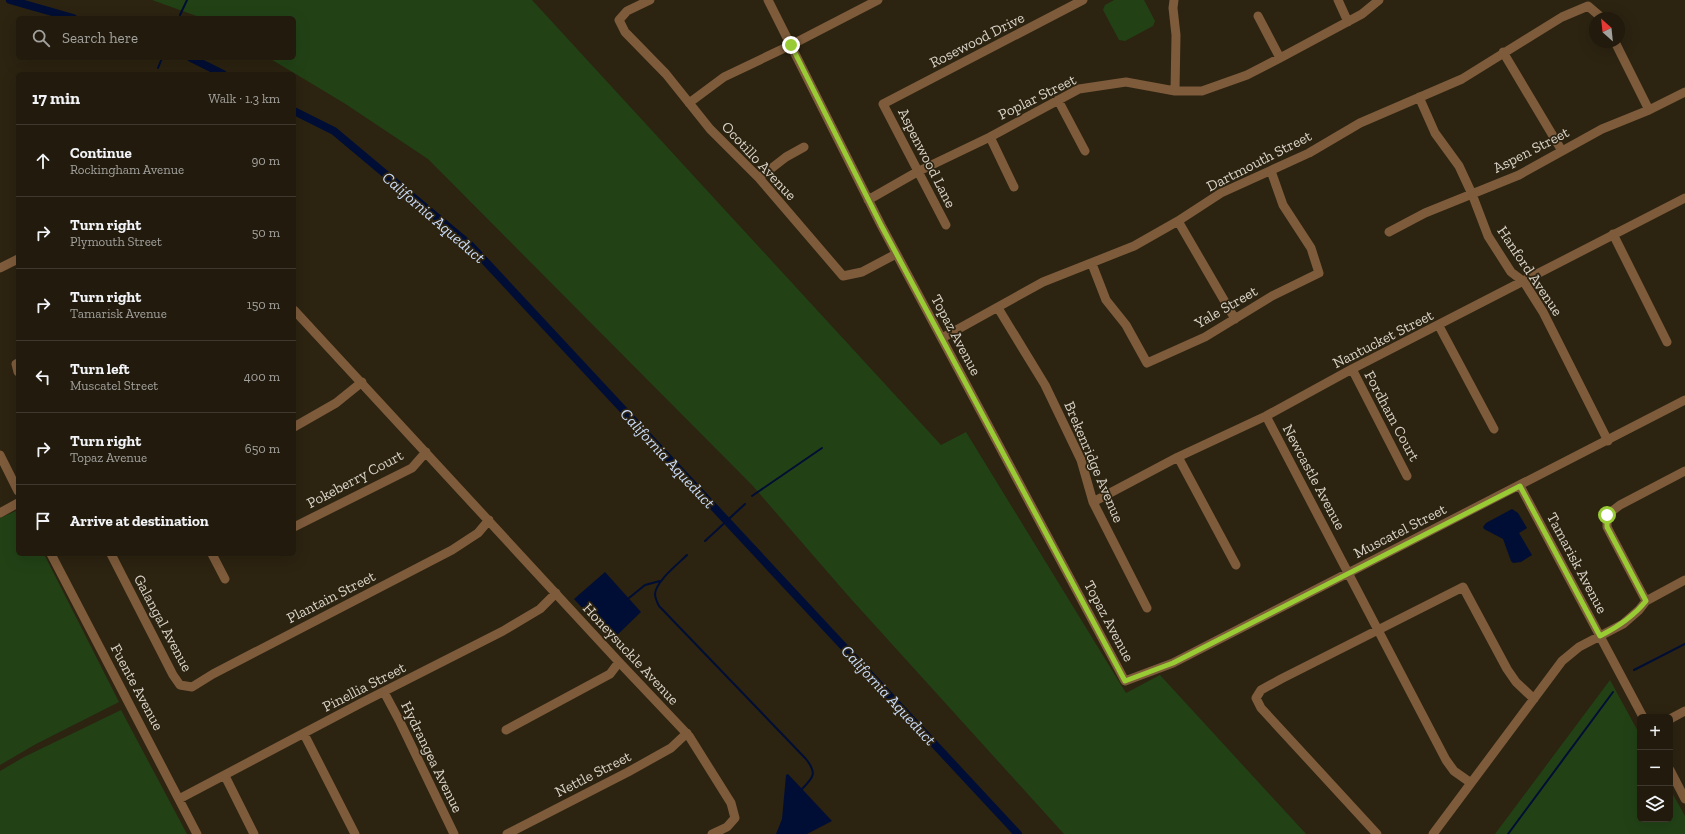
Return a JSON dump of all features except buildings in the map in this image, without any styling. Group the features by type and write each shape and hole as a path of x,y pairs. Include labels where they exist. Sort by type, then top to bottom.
{"street":[{"name":"Ocotillo Avenue","path":"650,0 628,11 619,20 625,32 666,74 710,129 759,178 843,276 862,272 896,254"},
{"name":"Topaz Avenue","path":"768,0 896,254 1125,681"},
{"path":"689,103 724,76 791,45 878,0"},
{"name":"Rosewood Drive","path":"884,104 1083,0"},
{"path":"1174,0 1173,8 1176,35 1175,91"},
{"path":"1338,0 1348,22"},
{"name":"Poplar Street","path":"868,200 917,172 990,137 1080,89 1126,82 1175,91 1202,91 1247,75 1348,22 1362,14 1379,0"},
{"name":"Dartmouth Street","path":"942,338 1043,282 1092,264 1134,246 1178,221 1221,193 1271,172 1309,153 1360,123 1462,79 1503,52 1562,17 1588,6 1595,12"},
{"path":"1258,16 1280,58"},
{"path":"1618,48 1649,110"},
{"path":"1503,52 1562,151"},
{"name":"Aspen Street","path":"1389,232 1424,213 1519,175 1602,129 1649,110 1685,92"},
{"name":"Hanford Avenue","path":"1419,97 1435,133 1459,166 1472,194 1488,236 1511,272 1524,282 1544,312 1608,441"},
{"path":"1058,100 1085,151"},
{"name":"Aspenwood Lane","path":"884,104 917,172 946,225"},
{"path":"990,137 1014,187"},
{"path":"759,178 786,157 804,147"},
{"name":"Yale Street","path":"1092,264 1106,300 1126,325 1147,363 1205,337 1272,296 1319,273 1311,248 1283,205 1271,172"},
{"name":"Nantucket Street","path":"1093,502 1178,457 1266,416 1352,369 1439,326 1613,234 1685,198"},
{"path":"1178,221 1235,319"},
{"path":"1613,234 1668,342"},
{"path":"0,268 16,259"},
{"name":"Brekenridge Avenue","path":"998,308 1051,397 1081,460 1093,502 1147,608"},
{"name":"Honeysuckle Avenue","path":"296,314 362,382 686,733 731,803 735,818 727,827 712,834"},
{"path":"1439,326 1494,429"},
{"name":"Fordham Court","path":"1352,369 1407,476"},
{"path":"296,426 336,404 362,382"},
{"name":"Muscatel Street","path":"1125,681 1173,663 1608,441 1685,400"},
{"name":"Newcastle Avenue","path":"1266,416 1446,760 1454,771 1471,783"},
{"name":"Pokeberry Court","path":"296,526 412,468 426,452"},
{"path":"0,455 16,487"},
{"path":"1178,457 1236,565"},
{"path":"1646,601 1607,527 1607,515 1620,505 1685,471"},
{"name":"Tamarisk Avenue","path":"1520,486 1641,714"},
{"path":"0,513 16,504"},
{"name":"Plantain Street","path":"180,685 192,687 213,674 452,550 478,533 489,520"},
{"name":"Fuente Avenue","path":"52,556 197,834"},
{"name":"Galangal Avenue","path":"112,556 173,675 180,685"},
{"path":"213,556 225,579"},
{"path":"1433,834 1562,661 1579,647 1623,624 1639,610 1646,601 1685,580"},
{"path":"1377,834 1261,708 1256,698 1261,690 1463,587 1507,669 1516,682 1534,699"},
{"name":"Pinellia Street","path":"179,799 503,631 540,609 556,593"},
{"path":"506,730 610,674 619,662"},
{"name":"Hydrangea Avenue","path":"384,692 404,729 454,834"},
{"path":"1673,717 1685,711"},
{"name":"Nettle Street","path":"507,834 628,772 671,748 686,733"},
{"path":"304,734 355,834"},
{"path":"225,776 254,834"},
{"path":"1673,776 1685,799"}],"green space":[{"path":"152,0 532,0 941,445 966,432 1126,693 1160,675 1306,834 1064,834 851,599 752,485 428,159 344,103 296,74 296,72 292,72 272,60 296,60 296,16 196,16"},
{"path":"1114,0 1144,0 1155,21 1153,26 1125,41 1119,40 1103,10 1105,5"},
{"path":"16,511 16,556 45,556 119,702 36,744 0,765 0,518"},
{"path":"1610,680 1637,730 1637,822 1673,822 1673,794 1685,816 1685,834 1495,834"},
{"path":"121,710 187,834 0,834 0,771 24,757"}],"water":[{"path":"1512,509 1518,513 1527,528 1519,533 1532,555 1521,562 1513,563 1503,539 1484,529 1483,527 1486,523"},
{"path":"605,572 641,612 612,640 574,599"},
{"path":"788,774 832,821 807,834 776,834 782,819 786,775"}],"waterway":[{"name":"California Aqueduct","path":"10,0 66,16"},
{"path":"180,15 187,0"},
{"path":"158,68 161,60"},
{"name":"California Aqueduct","path":"195,60 219,72"},
{"name":"California Aqueduct","path":"296,112 334,131 470,245 1018,834"},
{"path":"752,496 822,448"},
{"name":"California Aqueduct","path":"705,541 745,504"},
{"path":"687,555 663,578 656,589 655,594 658,604 806,759 812,768 813,775 802,789"},
{"path":"629,598 645,585 660,581"},
{"path":"1634,670 1685,644"},
{"path":"1508,834 1613,692"}],"route":[{"path":"791,45 881,225 1125,681 1173,663 1520,486 1600,636 1623,624 1639,610 1646,601 1607,527 1607,515"}]}
